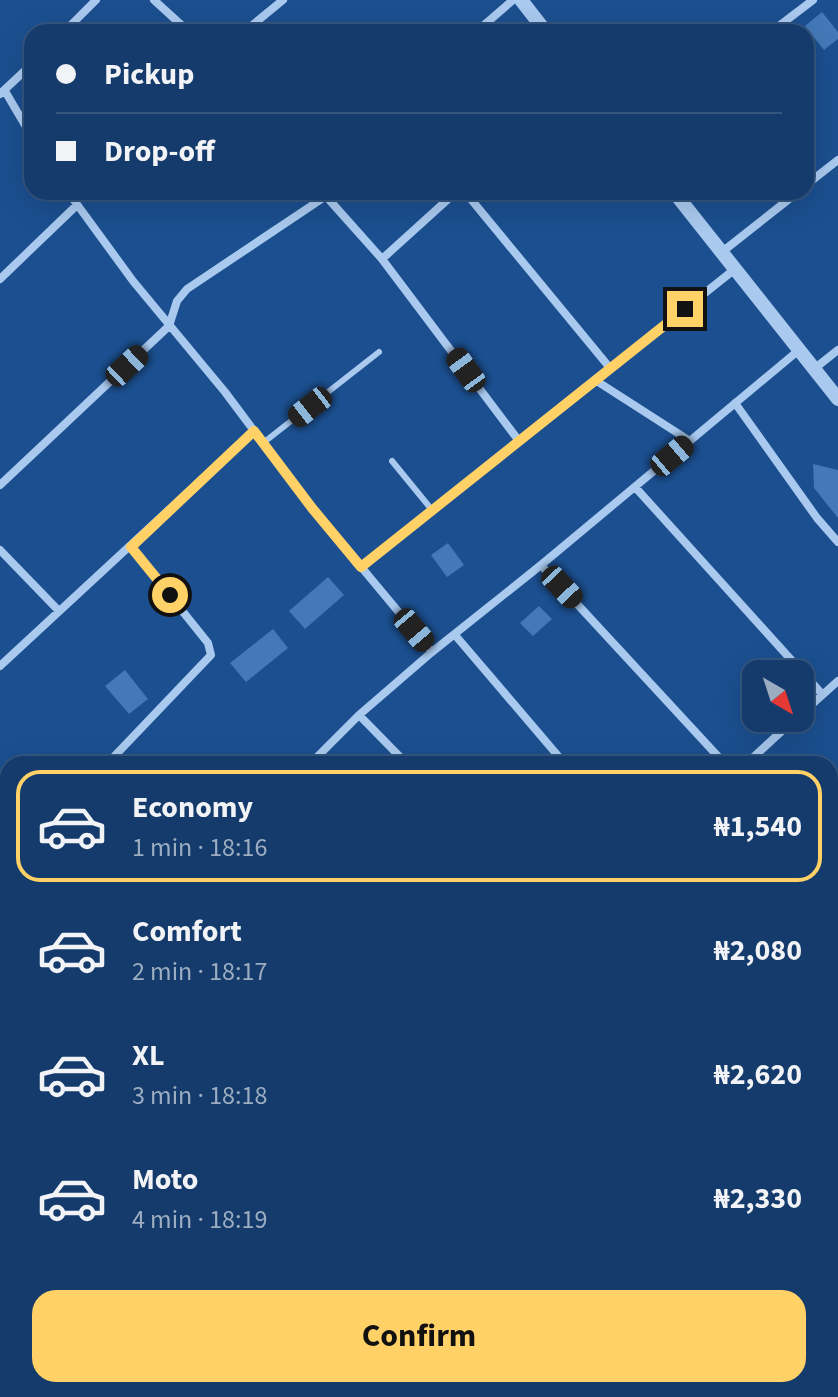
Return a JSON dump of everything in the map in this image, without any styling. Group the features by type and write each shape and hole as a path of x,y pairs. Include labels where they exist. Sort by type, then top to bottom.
{"street":[{"path":"72,24 96,0"},
{"path":"154,0 180,24"},
{"path":"254,24 283,0"},
{"path":"782,24 813,0"},
{"path":"488,24 523,1 540,24"},
{"path":"24,71 2,92 24,125"},
{"path":"814,179 838,160"},
{"path":"74,200 312,508 432,652"},
{"path":"0,485 169,326 177,301 187,289 315,200"},
{"path":"329,200 382,259 519,441"},
{"path":"382,259 447,200"},
{"path":"472,200 610,368"},
{"path":"680,200 838,399"},
{"path":"722,252 788,200"},
{"path":"0,279 77,205"},
{"path":"361,567 735,269"},
{"path":"318,756 359,715 432,652 799,350"},
{"path":"814,369 838,350"},
{"path":"595,380 690,441"},
{"path":"735,403 817,518 838,542"},
{"path":"0,666 254,431"},
{"path":"635,487 822,694"},
{"path":"115,756 211,655 208,643 131,547"},
{"path":"0,550 59,611"},
{"path":"541,565 718,756"},
{"path":"455,635 558,756"},
{"path":"814,701 838,681"},
{"path":"359,715 399,756"},
{"path":"755,756 781,732"}],"lane":[{"path":"263,443 379,352"},
{"path":"392,461 432,510"}],"building":[{"path":"822,12 838,32 838,39 824,50 814,37 814,24 807,24"},
{"path":"813,464 838,470 838,518 814,488"},
{"path":"448,543 464,565 447,577 431,555"},
{"path":"328,577 344,595 305,629 289,611"},
{"path":"539,606 552,619 533,636 520,623"},
{"path":"273,629 288,648 246,682 230,663"},
{"path":"125,670 148,699 129,714 105,686"}],"route":[{"path":"170,595 131,547 254,431 361,567 685,309"}]}
